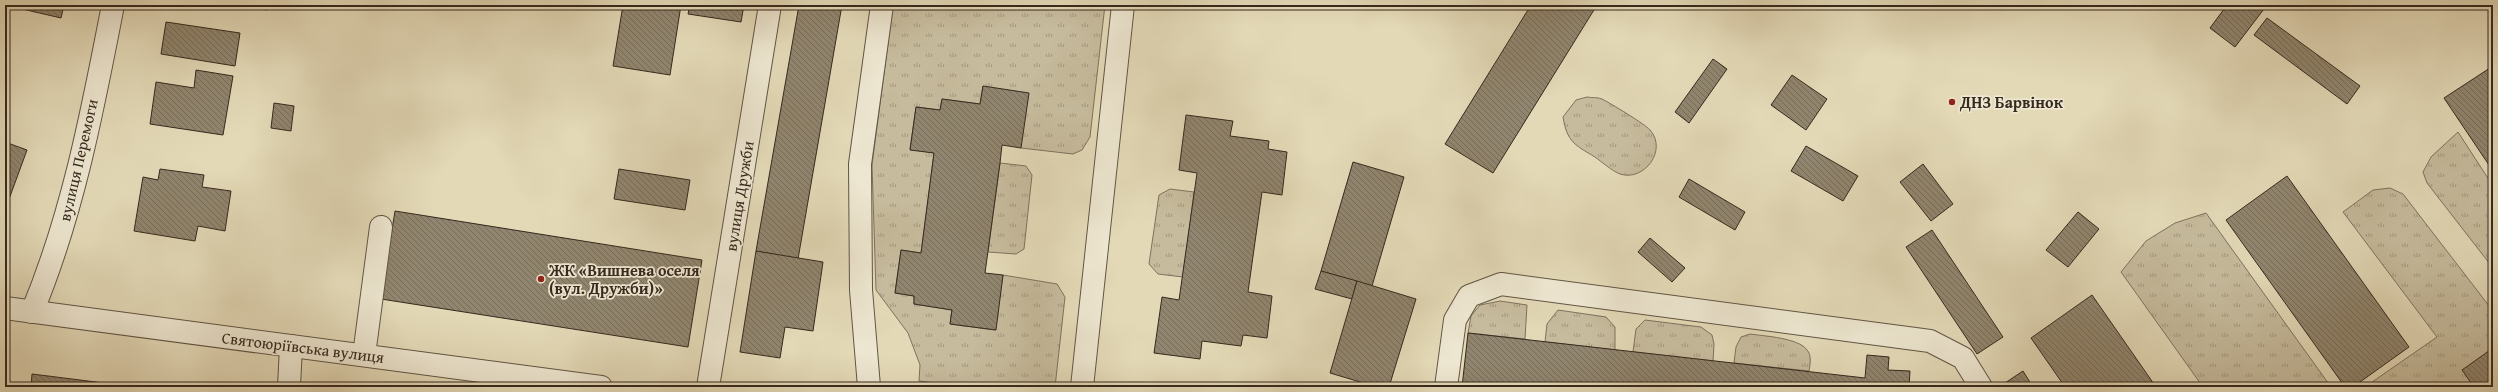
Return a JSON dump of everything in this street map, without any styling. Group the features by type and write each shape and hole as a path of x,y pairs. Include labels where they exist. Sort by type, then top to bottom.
{"street":[{"name":"вулиця Перемоги","path":"32,312 51,267 78,169 113,5"},
{"name":"вулиця Дружби","path":"708,387 770,5"},
{"path":"869,387 861,290 860,164 882,5"},
{"path":"1082,387 1123,5"},
{"path":"364,355 381,227"},
{"path":"1446,387 1455,320 1469,296 1501,284 1930,341 1963,358 1981,387"},
{"name":"Святоюріївська вулиця","path":"5,308 601,387"},
{"path":"288,387 292,346"}],"green space":[{"path":"893,5 1105,5 1090,137 1082,150 1073,154 1021,148 983,86 980,104 942,99 940,110 916,107 910,149 934,153 921,253 901,250 895,293 914,296 914,304 952,310 950,324 995,330 1003,275 1057,284 1065,297 1055,387 967,387 919,381 920,365 908,333 876,290 872,165"},
{"path":"1587,97 1602,99 1650,130 1655,138 1655,155 1645,169 1629,175 1617,173 1573,142 1567,132 1563,117 1576,100"},
{"path":"2458,132 2493,186 2493,268 2427,183 2423,172 2431,157"},
{"path":"1000,163 1026,166 1032,175 1024,249 1016,254 988,252"},
{"path":"2390,188 2403,194 2493,311 2493,387 2365,387 2437,337 2343,212 2373,190"},
{"path":"1170,189 1194,192 1183,277 1158,274 1149,264 1159,195"},
{"path":"2206,213 2331,387 2203,387 2121,272 2146,241 2175,223"},
{"path":"1500,301 1527,305 1525,339 1468,333 1471,316 1480,305"},
{"path":"1558,310 1606,317 1615,327 1615,350 1545,342 1547,324"},
{"path":"1645,320 1701,327 1712,335 1714,344 1713,361 1633,352 1636,329"},
{"path":"1750,334 1781,338 1803,346 1810,355 1809,371 1734,363 1736,347 1741,337"}],"building":[{"path":"5,5 64,5 61,18"},
{"path":"237,5 268,5 267,10"},
{"path":"623,5 681,5 670,75 613,66"},
{"path":"690,5 744,5 741,22 688,14"},
{"path":"799,5 842,5 798,259 756,251"},
{"path":"1531,5 1597,5 1493,173 1445,144"},
{"path":"2227,5 2267,5 2235,47 2210,28"},
{"path":"2267,18 2360,86 2347,104 2254,35"},
{"path":"166,22 240,33 235,66 161,54"},
{"path":"1713,59 1727,69 1689,123 1675,112"},
{"path":"2493,66 2493,171 2444,98"},
{"path":"196,70 233,76 223,135 150,124 156,82 194,88"},
{"path":"1792,75 1827,99 1806,130 1771,105"},
{"path":"983,86 1029,93 1021,148 1002,145 985,273 1003,275 996,330 950,324 952,310 914,304 914,296 895,293 901,250 921,253 934,153 910,150 916,107 940,110 942,99 980,104"},
{"path":"274,103 294,106 291,131 271,128"},
{"path":"1186,115 1233,121 1230,136 1269,141 1268,149 1287,152 1282,195 1262,192 1248,292 1272,296 1267,338 1243,335 1241,346 1202,341 1200,359 1154,353 1162,297 1179,300 1197,173 1179,170"},
{"path":"5,142 27,150 5,210"},
{"path":"1806,146 1858,176 1843,201 1791,171"},
{"path":"1353,162 1404,177 1372,286 1321,271"},
{"path":"1923,164 1953,204 1931,221 1900,182"},
{"path":"160,169 204,175 202,187 231,191 225,231 198,226 195,241 134,231 143,177 158,180"},
{"path":"619,169 690,180 685,210 614,199"},
{"path":"2287,176 2409,347 2353,387 2345,387 2226,220"},
{"path":"1689,179 1745,212 1735,230 1679,197"},
{"name":"ЖК «Вишнева оселя (вул. Дружби)»","path":"395,211 702,260 688,347 381,299"},
{"path":"2078,212 2099,229 2068,267 2046,250"},
{"path":"1932,230 2003,337 1977,354 1906,247"},
{"path":"1650,238 1685,268 1672,282 1638,252"},
{"path":"756,251 823,262 813,331 785,327 780,358 740,352"},
{"path":"1321,271 1357,281 1352,299 1315,289"},
{"path":"1357,281 1416,299 1389,387 1377,387 1330,373"},
{"path":"2092,295 2156,387 2065,387 2031,338"},
{"path":"1468,333 1865,378 1867,355 1889,357 1888,370 1910,371 1909,387 1462,387"},
{"path":"2493,348 2493,384 2489,387 2474,387 2462,370"},
{"path":"2023,371 2033,387 1999,387"},
{"path":"32,374 136,387 31,387"},
{"path":"1937,384 1939,387 1930,387"}],"place":[{"name":"ДНЗ Барвінок","path":"1952,102"},
{"name":"ЖК «Вишнева оселя (вул. Дружби)»","path":"541,279"}]}
